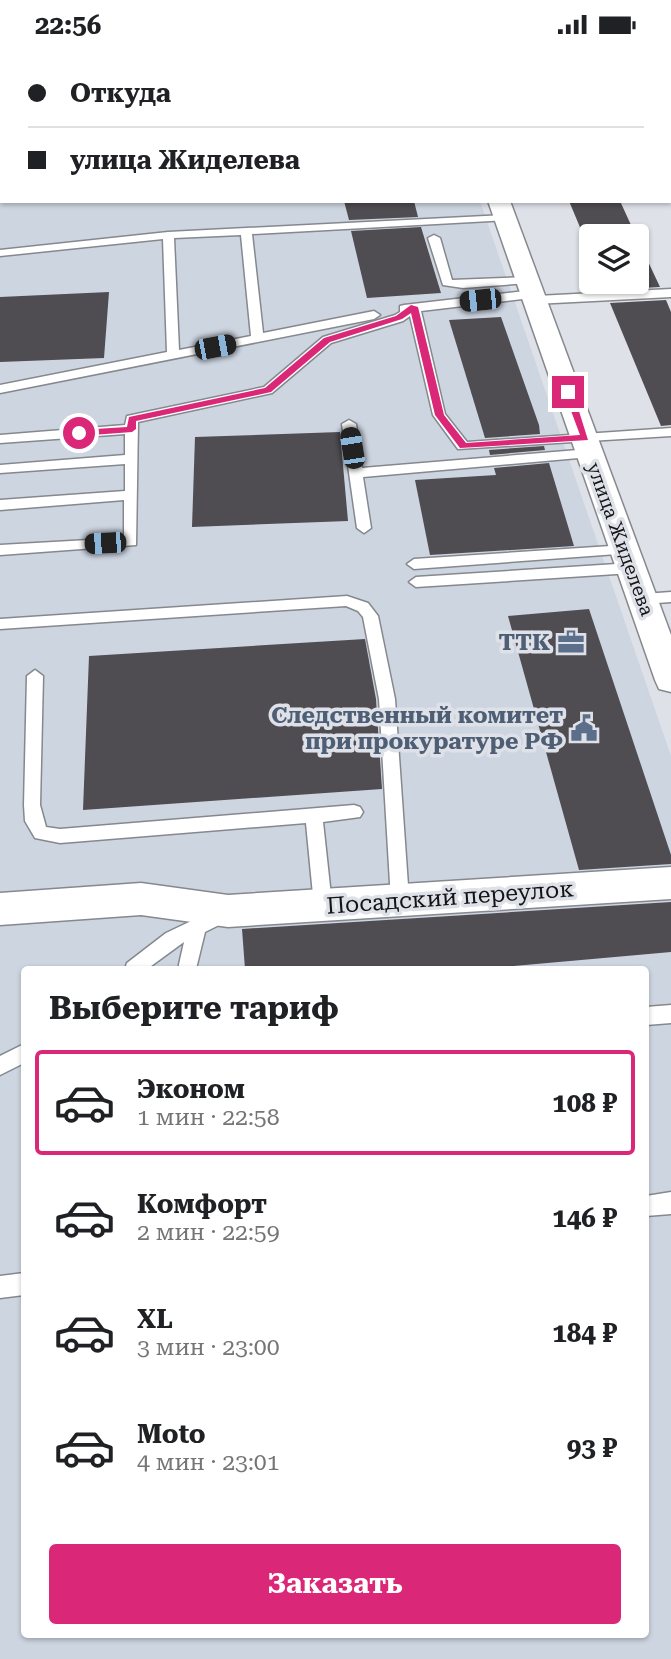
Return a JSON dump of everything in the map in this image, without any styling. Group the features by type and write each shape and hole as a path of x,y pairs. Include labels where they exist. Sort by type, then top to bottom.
{"street":[{"name":"улица Жиделева","path":"502,209 671,680"},
{"name":"Посадский переулок","path":"0,909 141,899 213,919 323,905 671,883"}],"lane":[{"path":"0,253 169,235 502,209"},
{"path":"246,231 257,338"},
{"path":"169,235 173,355"},
{"path":"434,238 447,283 532,291 671,293"},
{"path":"0,389 414,307 532,291"},
{"path":"0,550 131,541 132,419 268,390 327,340 399,318 414,307"},
{"path":"414,307 439,415 463,446 588,445"},
{"path":"349,424 364,528"},
{"path":"0,439 132,429"},
{"path":"356,473 588,445 671,432"},
{"path":"0,469 131,459"},
{"path":"0,505 131,495"},
{"path":"414,564 629,559"},
{"path":"416,582 629,559"},
{"path":"643,599 671,597"},
{"path":"0,624 347,601 363,607 370,616 387,699 400,900"},
{"path":"35,676 32,805 34,821 41,833 60,836 354,812"},
{"path":"314,815 323,905"},
{"path":"189,966 213,919"},
{"name":"Посадский переулок","path":"138,966 173,939 213,919"},
{"path":"649,1016 671,1014"},
{"path":"0,1066 21,1055"},
{"path":"649,1206 671,1203"},
{"path":"0,1287 21,1284"}],"shaded area":[{"path":"0,203 481,203 671,756 671,1659 0,1659"}],"building":[{"path":"345,203 414,203 418,217 349,220"},
{"path":"570,203 621,203 631,224 579,225"},
{"path":"421,227 441,293 367,298 351,231"},
{"path":"649,264 660,287 649,288"},
{"path":"109,292 104,358 0,362 0,297"},
{"path":"666,300 671,312 671,425 661,426 610,303"},
{"path":"501,317 540,434 485,438 449,320"},
{"path":"340,432 348,521 192,527 195,437"},
{"path":"544,446 545,450 490,455 489,450"},
{"path":"549,463 574,546 430,555 415,480 496,475 494,468"},
{"name":"Следственный комитет при прокуратуре РФ","path":"589,609 671,855 671,864 579,870 508,616"},
{"path":"365,639 376,699 382,789 83,810 89,656"},
{"path":"671,902 671,952 514,966 245,966 242,929"}],"place":[{"name":"ТТК","path":"571,642"},
{"name":"Следственный комитет при прокуратуре РФ","path":"584,728"}],"route":[{"path":"79,433 132,429 132,419 268,390 327,340 399,318 414,307 439,415 463,446 585,438 568,392"}]}
